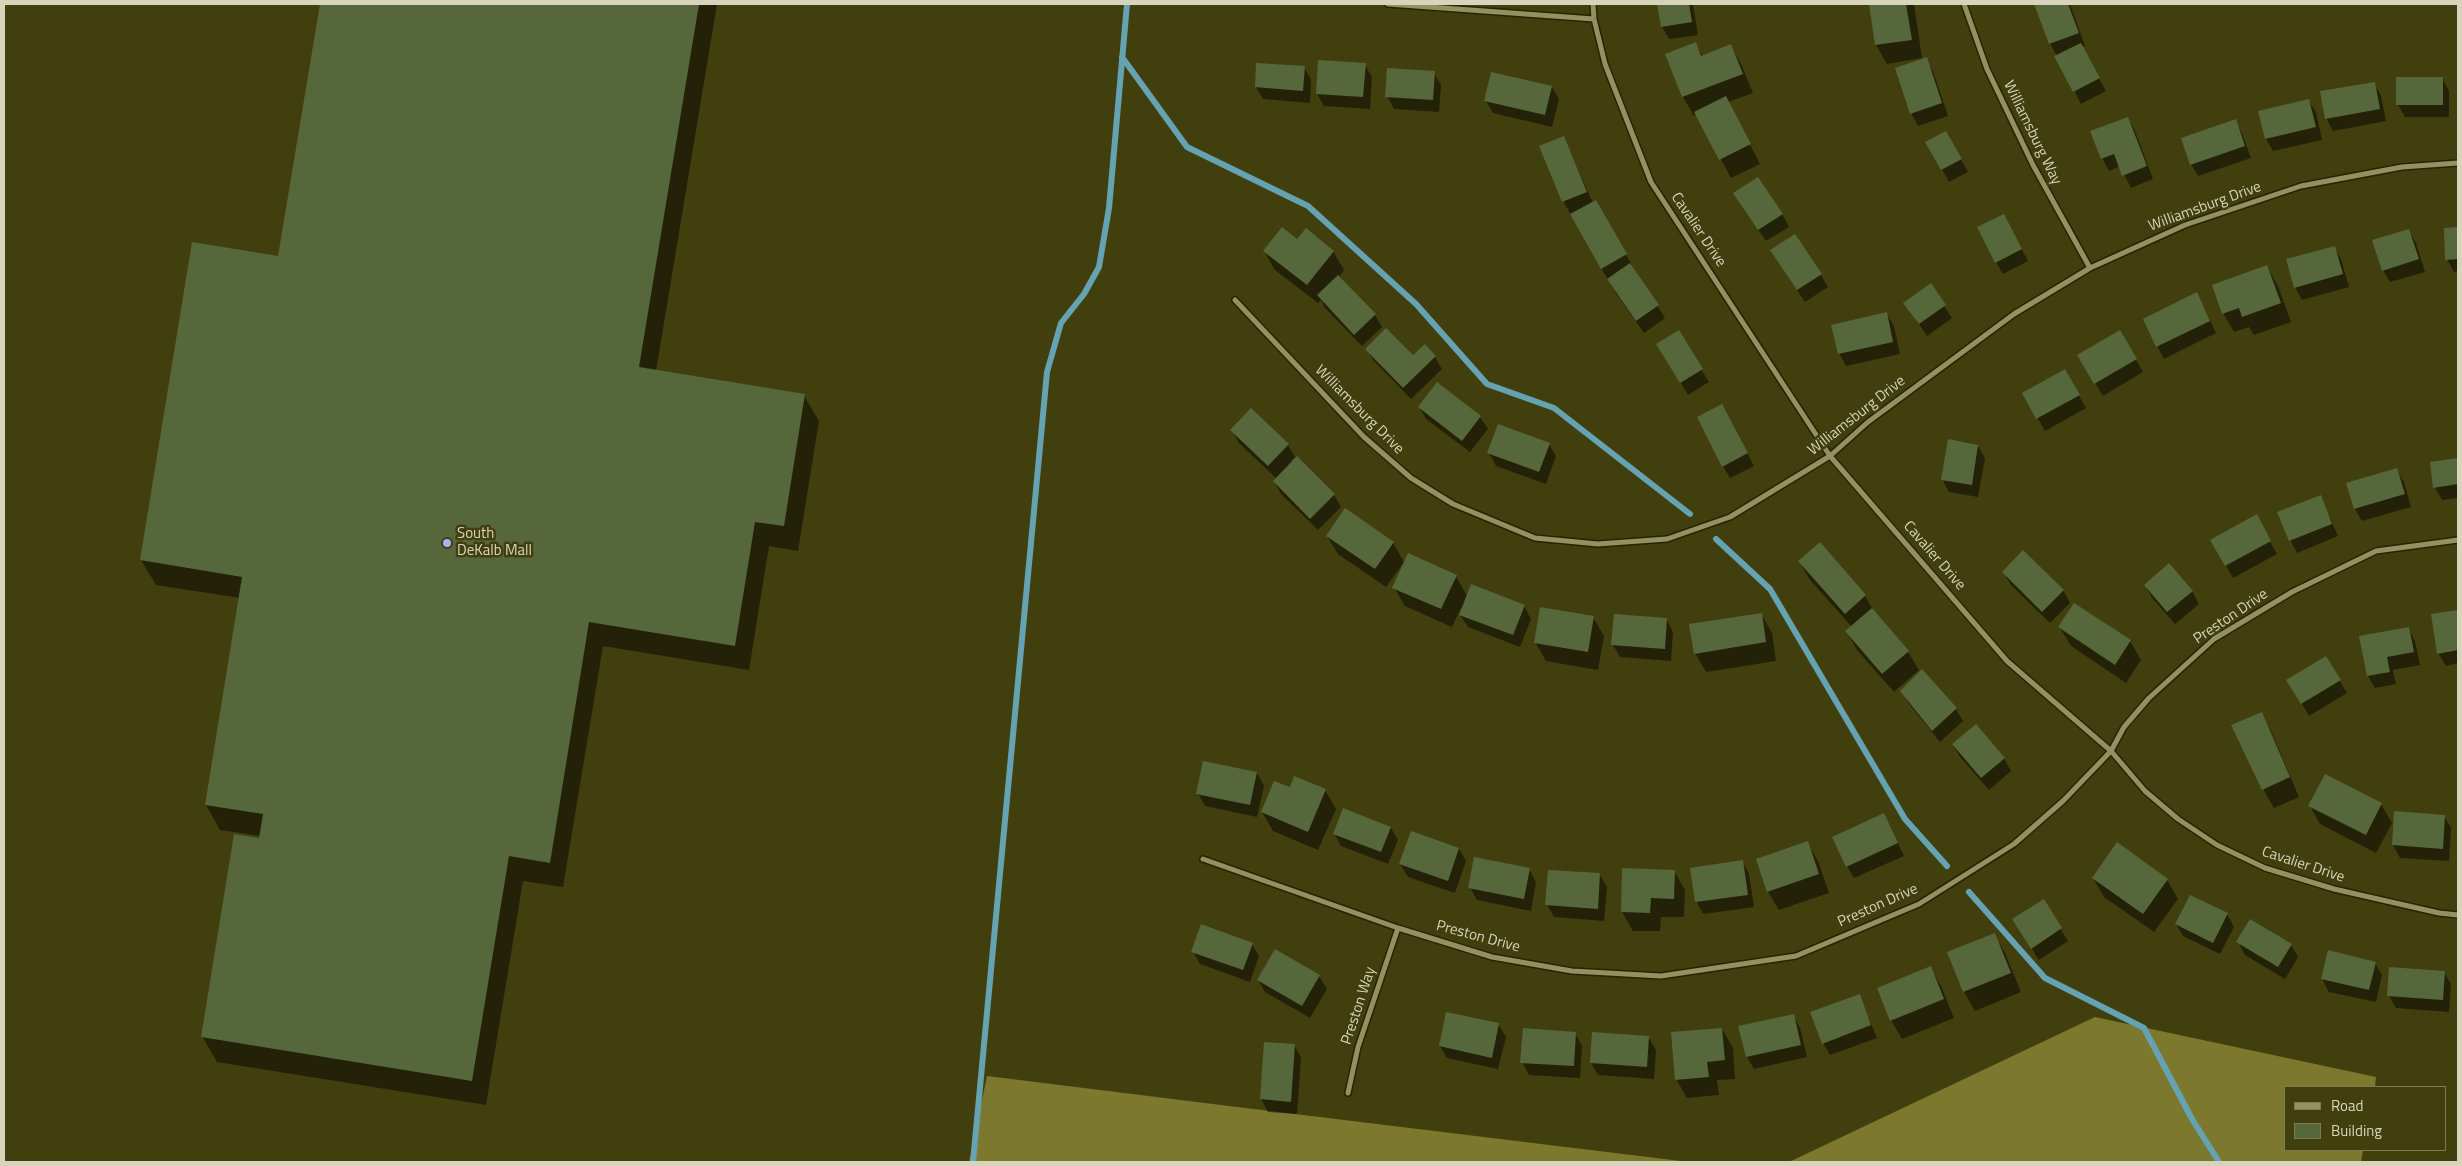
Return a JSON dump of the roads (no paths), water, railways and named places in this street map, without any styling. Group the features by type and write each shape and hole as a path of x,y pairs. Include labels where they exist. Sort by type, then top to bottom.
{"street":[{"path":"1388,4 1594,19"},
{"name":"Cavalier Drive","path":"1593,4 1594,19 1605,64 1650,182 1830,456 2008,661 2111,751 2145,792 2178,819 2217,844 2265,868 2334,889 2439,913 2458,915"},
{"name":"Williamsburg Way","path":"1964,4 1987,69 2033,165 2090,268"},
{"name":"Williamsburg Drive","path":"1235,300 1364,437 1411,478 1453,504 1536,538 1598,544 1674,537 1730,517 1830,456 1868,422 2014,314 2090,268 2185,226 2301,186 2402,167 2458,163"},
{"name":"Preston Drive","path":"1203,859 1398,928 1492,957 1572,970 1661,976 1796,956 1919,904 2014,844 2063,801 2111,751 2124,727 2149,698 2214,640 2292,592 2376,551 2458,540"},
{"name":"Preston Way","path":"1348,1093 1358,1047 1398,928"}],"waterway":[{"path":"973,1162 1047,372 1061,323 1084,294 1099,267 1109,208 1127,4"},
{"path":"1122,57 1187,147 1308,206 1416,304 1487,384 1554,408 1690,514"},
{"path":"1716,539 1770,589 1905,819 1947,866"},
{"path":"1969,892 2045,978 2144,1028 2192,1119 2219,1162"}],"place":[{"name":"South DeKalb Mall","path":"447,543"}]}
